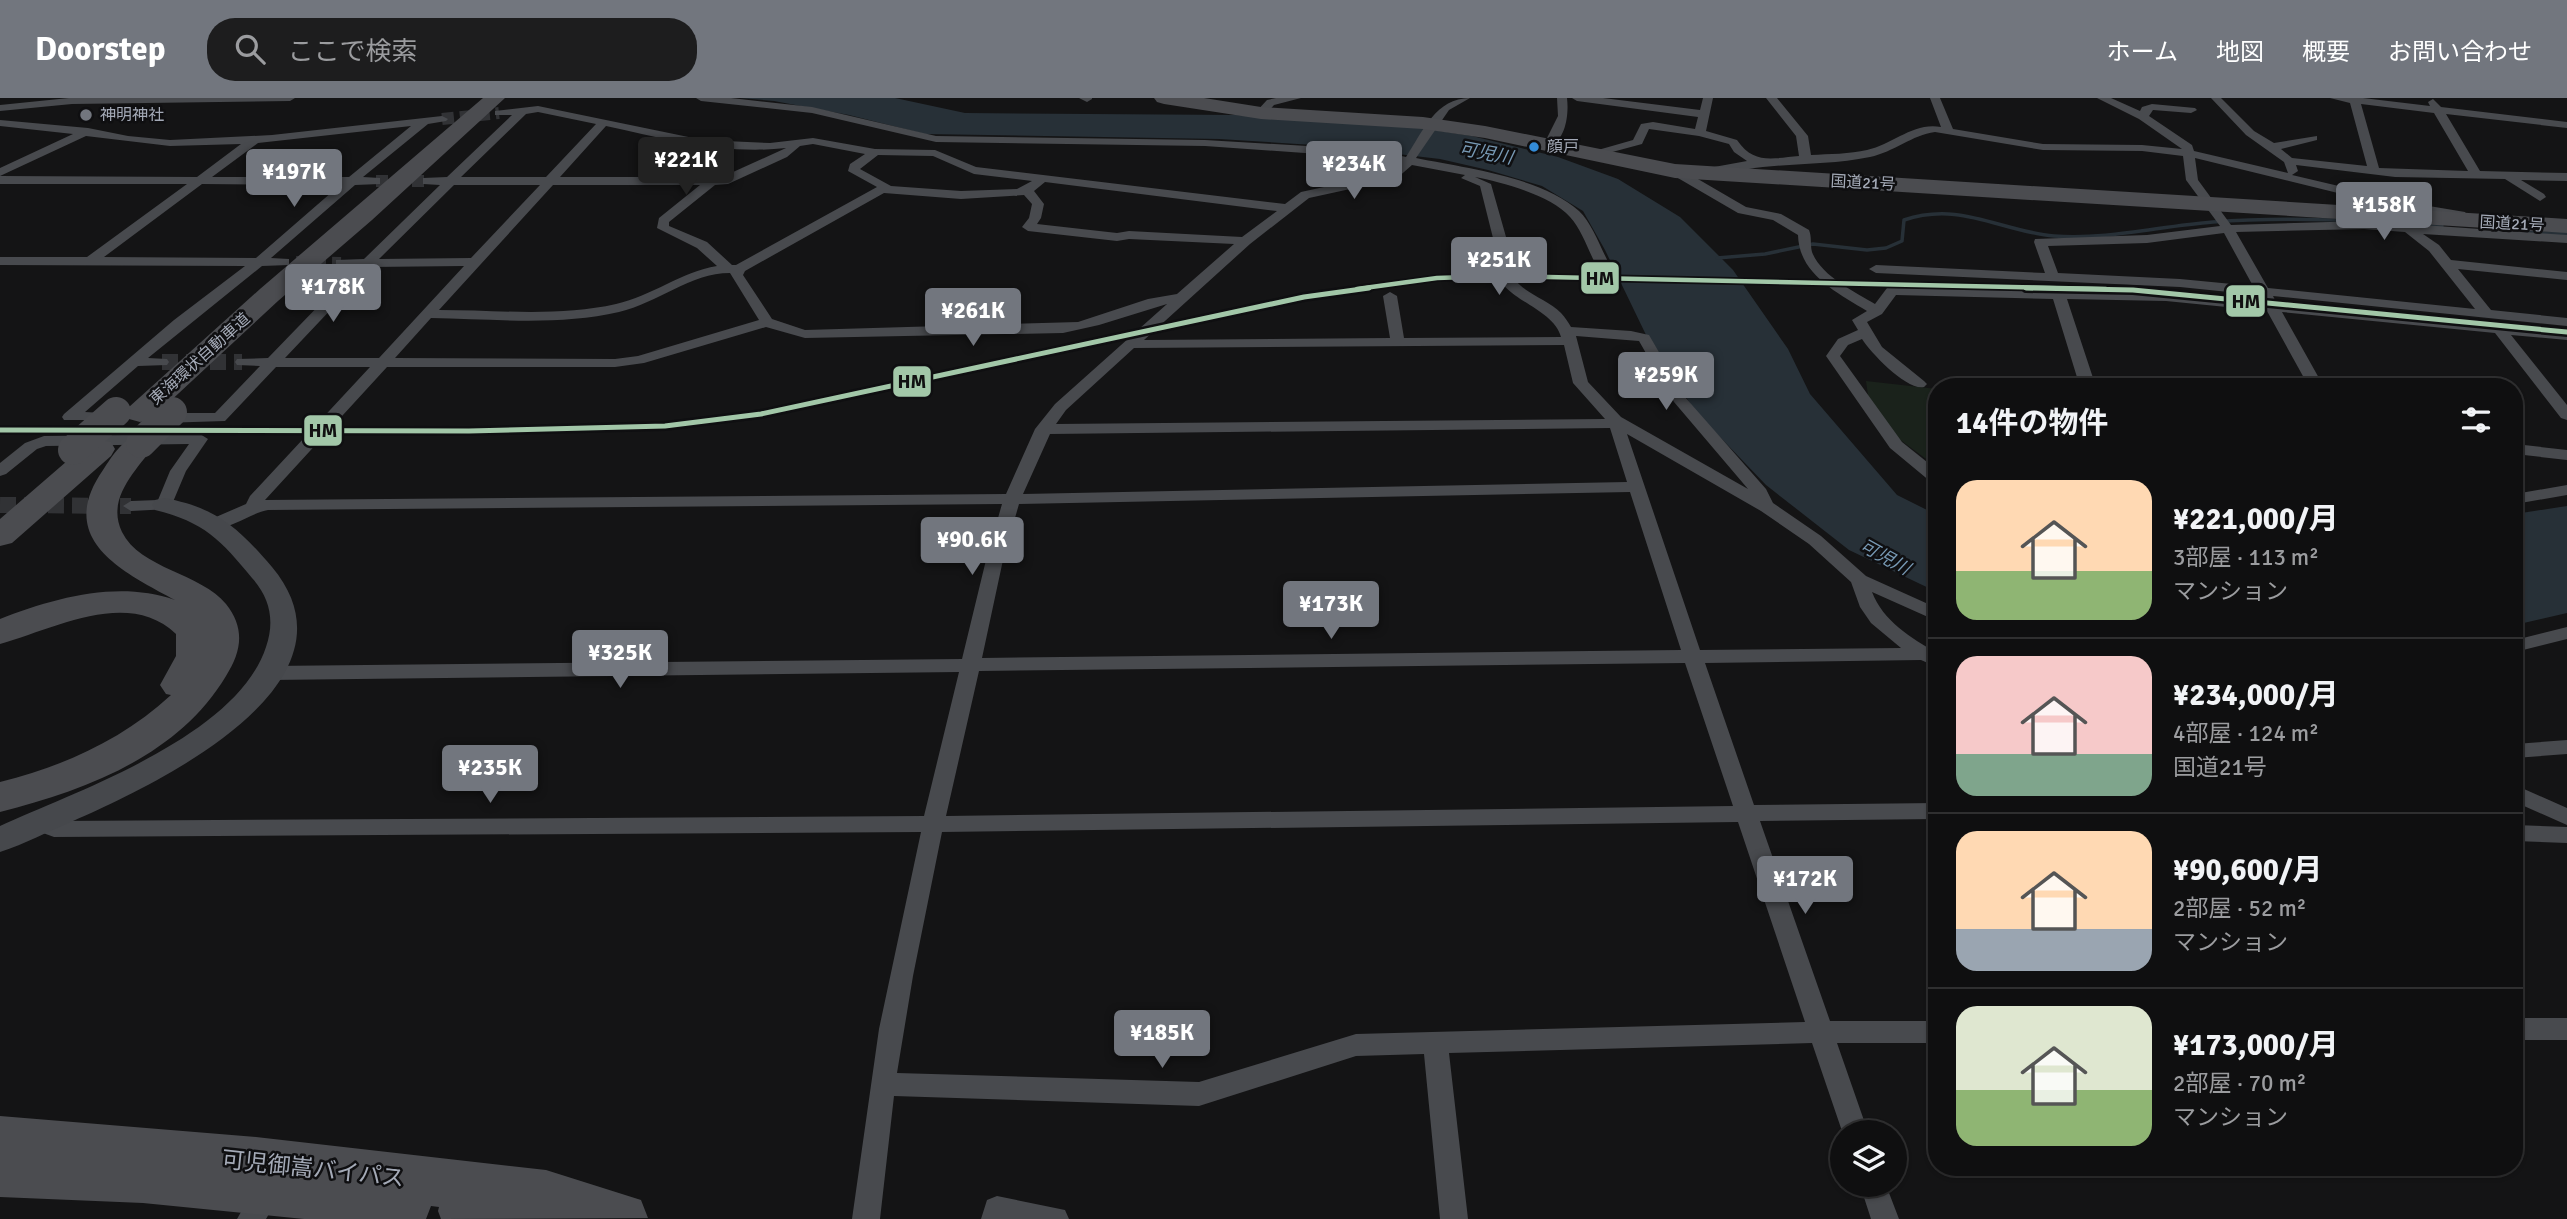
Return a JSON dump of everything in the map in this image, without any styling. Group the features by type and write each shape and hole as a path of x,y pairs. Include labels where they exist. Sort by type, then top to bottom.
{"highway":[{"name":"国道21号","path":"1164,98 1261,113 1433,127 1550,144 1675,171 2213,204 2402,224 2483,222 2556,233"},
{"name":"東海環状自動車道","path":"0,525 86,449 130,420 269,295 364,215 488,102"},
{"name":"東海環状自動車道","path":"130,420 243,305 488,102"},
{"path":"0,797 83,770 146,736 188,701 214,666 222,649 220,628 210,608 195,596 153,575 115,548 103,528 99,509 106,496 130,420 172,412 364,215"},
{"name":"東海環状自動車道","path":"0,536 86,449"},
{"path":"0,511 86,449"},
{"path":"0,632 47,615 77,608 102,604 150,605 182,617 196,638 197,652 189,671 175,690 151,713 122,734 48,769 0,783"},
{"name":"可児御嵩バイパス","path":"0,1139 256,1161 546,1195 629,1219"},
{"name":"可児御嵩バイパス","path":"0,1173 143,1179 259,1205 378,1201 526,1219"},
{"name":"可児御嵩バイパス","path":"576,1219 622,1218"}],"street":[{"path":"0,116 35,98"},
{"path":"0,108 72,101 290,98"},
{"path":"701,98 813,110 936,139 1258,145 1359,152 1485,184 1505,258 1502,268 1508,283 1556,315 1568,336 1581,383 1615,420 1767,507 1815,540 1860,580 1928,611"},
{"path":"1261,113 1271,102 1296,98"},
{"path":"866,1219 875,1168 883,1084 932,824 1002,533 1043,429 1060,407 1245,241 1287,208 1305,195 1392,176 1405,165 1445,108 1465,98"},
{"path":"1550,144 1564,116 1562,98"},
{"path":"1577,98 1704,114"},
{"path":"1700,133 1709,98"},
{"path":"1771,98 1802,136 1803,153 1808,159"},
{"path":"1935,98 1948,130"},
{"path":"2335,98 2567,125"},
{"path":"2431,98 2476,175"},
{"path":"2106,99 2143,117 2188,147 2192,180 2213,204 2312,378"},
{"path":"2216,99 2250,133 2289,161 2295,179"},
{"path":"2355,101 2374,171"},
{"path":"488,102 522,111 538,109 703,142 769,146 813,141 875,152 935,153 974,170 1287,208"},
{"path":"2143,117 2146,109 2152,107 2191,110"},
{"path":"425,121 396,142 259,262 133,362 70,417 219,418 368,262 522,111"},
{"path":"0,123 40,124 140,141 162,142 329,135 442,119"},
{"path":"254,507 256,500 385,363 603,123"},
{"path":"1595,155 1638,142 1645,126 1653,125 1733,142 1738,150 1756,163"},
{"path":"1713,174 1718,170 1756,163 1868,154 1900,143 1916,131 1948,130 2043,147 2142,148 2189,153 2411,207 2471,216 2483,222"},
{"path":"0,172 88,131"},
{"path":"89,262 258,138"},
{"path":"2272,147 2313,138"},
{"path":"427,181 724,181 783,155 802,142"},
{"path":"875,152 854,167 853,171 885,186 882,190"},
{"path":"2289,161 2374,171 2567,177"},
{"path":"1405,165 1507,181 1562,204 1576,215 1604,267"},
{"path":"1675,171 1742,210 1777,217 1795,226 1804,233 1804,248 1811,262 1838,286 1877,311"},
{"path":"2506,176 2540,197"},
{"path":"428,314 588,312 621,307 693,275 733,269 882,190 961,195 1027,191 1041,179"},
{"path":"0,180 376,181"},
{"path":"713,180 663,221 663,228 702,244 733,269 767,322 789,331 805,334 1063,329 1095,323 1167,298 1184,298"},
{"path":"1027,191 1038,204 1035,218 1028,227 1117,237 1142,235 1245,241"},
{"path":"2402,224 2434,248 2487,314"},
{"path":"2053,277 2040,242 2147,239 2228,230 2402,224 2556,233"},
{"path":"0,261 284,262"},
{"path":"341,263 474,262"},
{"path":"2447,264 2567,276"},
{"path":"1876,269 2180,283 2567,322"},
{"path":"1919,384 1877,350 1859,320 1877,311 1892,291 2166,297 2567,336"},
{"path":"2057,294 2085,378"},
{"path":"1390,296 1398,342"},
{"path":"242,362 627,362 767,322"},
{"path":"2499,329 2567,415"},
{"path":"1866,332 1843,342 1833,356 1896,445 1928,471"},
{"path":"1130,344 1398,342 1631,335 1644,338 1696,423 1760,493 1767,507"},
{"path":"133,362 162,362"},
{"path":"1043,429 1606,424 1615,420"},
{"path":"1615,420 1851,1120"},
{"path":"0,471 31,446 44,441 200,439 178,471 163,505"},
{"path":"2523,450 2567,455"},
{"path":"215,524 254,507 1014,499 1636,487"},
{"path":"2523,498 2567,490"},
{"path":"0,840 94,801 186,750 225,723 270,673 285,632 282,607 274,587 215,524 187,510 163,505 131,506"},
{"path":"1860,580 1861,592 1875,616 1897,636 1928,656"},
{"path":"2523,644 2567,633"},
{"path":"270,673 1693,657 1928,658"},
{"path":"2523,750 2567,747"},
{"path":"2523,797 2567,817"},
{"path":"40,823 54,829 932,824 1928,811"},
{"path":"2523,834 2567,835"},
{"path":"2523,1029 2567,1029"},
{"path":"883,1084 1199,1094 1356,1045 1821,1032 1928,1032"},
{"path":"1435,1042 1454,1219"},
{"path":"1878,1197 1885,1219"},
{"path":"995,1219 998,1209 1055,1219"}],"shaded area":[{"path":"1866,381 1928,388 1928,460 1895,436 1869,402"}],"water":[{"name":"可児川","path":"740,98 895,98 965,113 1236,115 1414,127 1472,136 1558,157 1618,179 1680,217 1733,270 1788,349 1810,394 1897,495 1928,510 1928,588 1849,550 1766,485 1695,411 1648,339 1583,211 1542,186 1440,159 1329,146 1219,139 925,134 849,115 774,101"},
{"path":"2567,506 2567,613 2523,623 2523,513"}],"waterway":[{"path":"1717,258 1765,254 1813,244 1867,250 1886,248 1902,241 1904,220 1943,214 1962,215 2034,233 2074,237 2213,222 2270,219 2442,226"},
{"path":"2525,232 2567,234"}],"tunnel":[{"path":"442,119 499,113"},
{"path":"376,181 427,181"},
{"path":"296,262 341,263"},
{"path":"162,362 242,362"},
{"path":"0,505 131,506"}],"transit line":[{"name":"HM","path":"0,430 469,431 665,426 761,414 1304,297 1437,278 1496,276 2133,290 2567,332"}],"place":[{"name":"神明神社","path":"86,115"},
{"name":"顔戸","path":"1534,147"}]}
